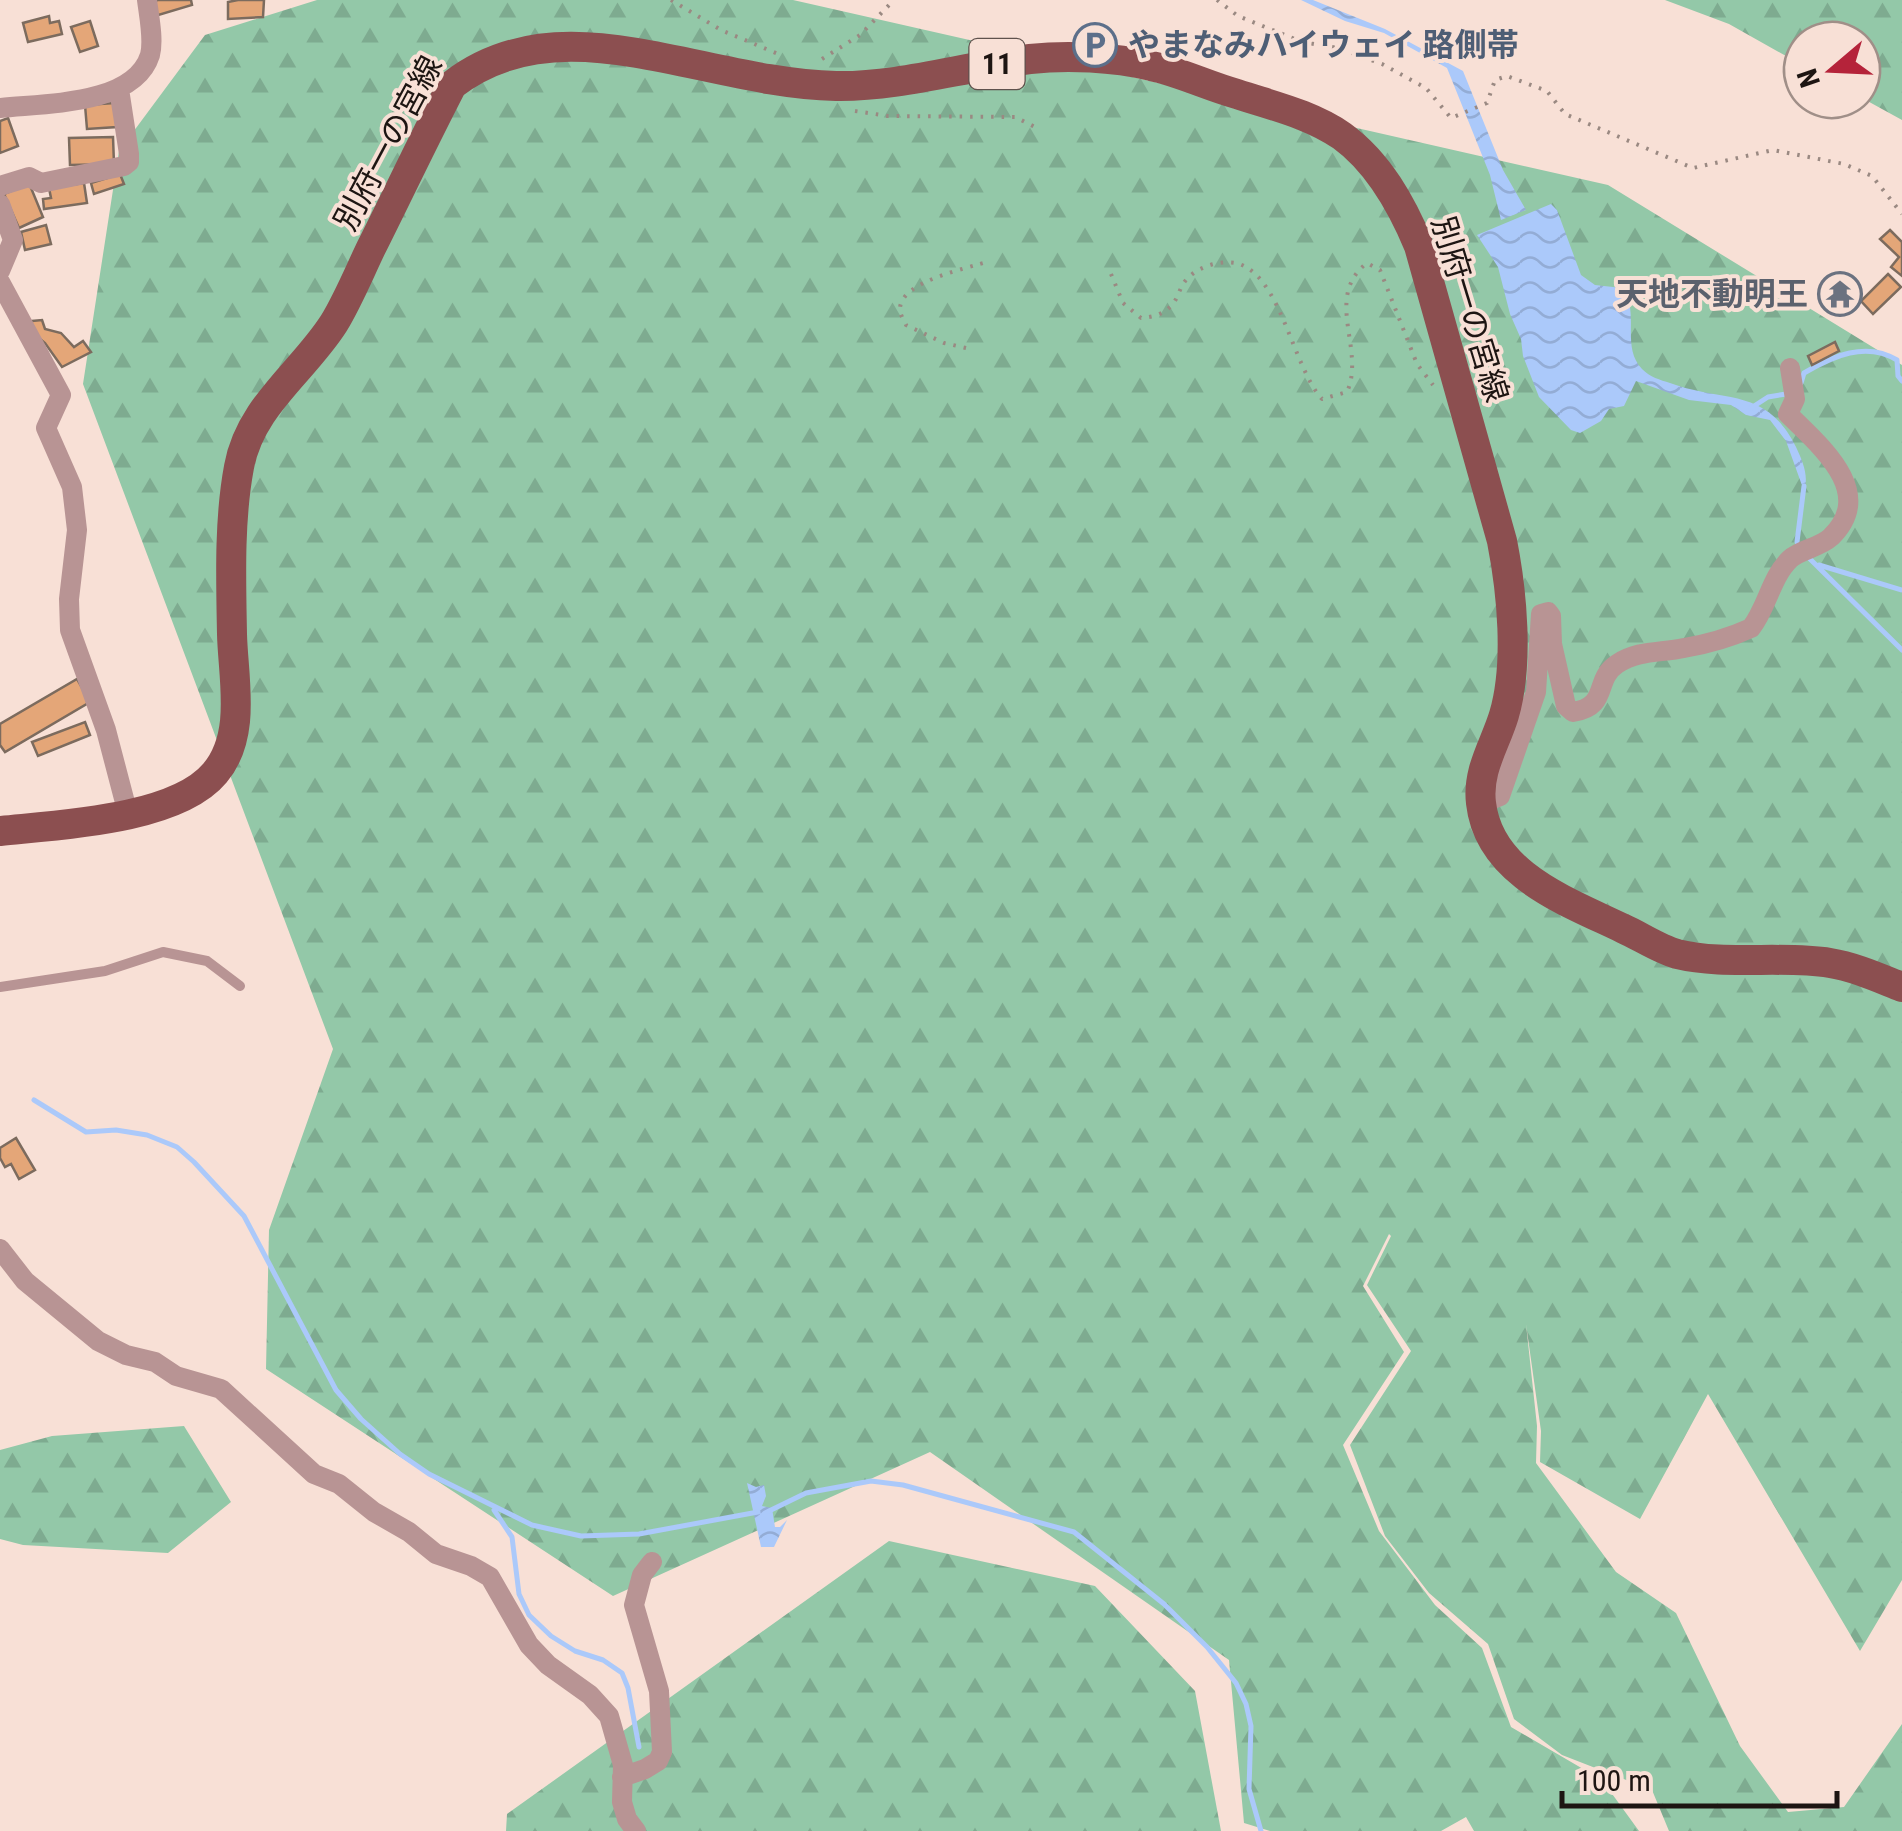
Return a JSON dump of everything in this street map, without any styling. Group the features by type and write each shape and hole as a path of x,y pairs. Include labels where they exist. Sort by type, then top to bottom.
{"main road":[{"name":"別府一の宮線","path":"0,831 128,814 194,791 213,776 230,749 235,718 234,518 244,448 271,399 334,322 438,113 467,66 508,34 542,23 581,20 632,30 771,78 819,84 870,84 1034,58 1102,59 1154,66 1303,115 1341,136 1364,155 1406,214 1419,246 1502,541 1513,620 1504,715 1487,755 1481,804 1490,834 1507,861 1528,880 1676,954 1832,963 1902,988"}],"street":[{"path":"0,108 94,97 120,89 139,74 151,50 146,0"},
{"path":"0,186 29,177 42,183 129,162 120,89"},
{"path":"0,204 13,240 0,270"},
{"path":"0,282 60,395 46,428 72,487 77,530 69,599 70,630 106,730 128,814"},
{"path":"1481,804 1500,796 1536,692 1541,614 1548,612 1551,616 1552,644 1566,706 1573,712 1587,710 1598,700 1614,666 1643,652 1706,644 1751,628 1791,557 1833,535 1848,512 1848,488 1826,452 1788,414 1795,392 1790,368"},
{"path":"0,1249 25,1281 98,1341 126,1355 154,1362 176,1376 221,1389 321,1478 339,1484 436,1554 472,1566 490,1577 529,1644 548,1665 590,1695 608,1716 622,1765 622,1802 636,1831"},
{"path":"622,1777 658,1761 662,1752 659,1691 634,1605 642,1575 652,1562"}],"lane":[{"path":"0,988 105,971 163,952 207,961 240,986"}],"path":[{"path":"671,0 722,30 792,60"},
{"path":"819,84 811,64 842,49 894,0"},
{"path":"1217,0 1238,16 1302,42 1338,48 1382,64 1426,88 1451,118 1487,104 1495,80 1507,76 1547,91 1565,114 1693,168 1773,150 1844,164 1872,176 1902,214"},
{"path":"844,109 888,116 1016,117 1037,128"},
{"path":"966,348 944,343 906,325 900,308 905,296 920,284 990,261"},
{"path":"1111,274 1123,303 1141,318 1156,316 1172,306 1187,279 1204,267 1222,262 1254,271 1274,301 1301,365 1322,400 1346,392 1354,376 1345,318 1346,296 1356,272 1367,263 1380,270 1425,376 1434,386 1457,385"}],"green space":[{"path":"317,0 793,0 1608,185 1902,365 1902,1580 1860,1651 1708,1394 1640,1519 1540,1462 1541,1431 1526,1324 1537,1426 1536,1463 1616,1572 1676,1613 1740,1746 1788,1812 1844,1807 1902,1724 1902,1831 1669,1831 1652,1790 1562,1755 1514,1719 1488,1644 1429,1593 1385,1536 1350,1445 1411,1351 1367,1285 1389,1234 1363,1286 1404,1352 1343,1445 1379,1531 1435,1605 1482,1648 1511,1727 1602,1780 1639,1831 1474,1831 1466,1817 1441,1831 1270,1831 1244,1823 1229,1660 930,1452 613,1596 266,1369 269,1230 333,1049 83,384 119,151 205,35"},
{"path":"1665,0 1902,0 1902,120 1882,109 1882,20 1782,20 1782,54 1729,24"},
{"path":"184,1426 231,1502 168,1553 23,1545 0,1539 0,1450 52,1436"},
{"path":"889,1541 1095,1586 1195,1691 1221,1831 506,1831 507,1814"}],"water":[{"path":"1301,0 1313,0 1385,29 1463,71 1503,170 1526,210 1501,220 1490,175 1447,68 1384,33 1345,21"},
{"path":"1551,204 1557,210 1581,275 1595,285 1622,288 1627,297 1632,350 1642,369 1663,381 1742,400 1771,414 1799,453 1806,474 1804,491 1786,441 1770,420 1746,415 1731,405 1689,400 1636,381 1624,406 1609,409 1601,421 1580,433 1571,430 1539,397 1498,267 1477,235"},
{"path":"747,1483 764,1485 766,1496 762,1506 772,1508 775,1527 787,1520 774,1547 761,1547"}],"building":[{"path":"191,0 192,5 155,16 150,2"},
{"path":"264,0 263,17 228,19 228,2"},
{"path":"49,16 50,23 59,21 62,34 28,42 23,23"},
{"path":"90,21 98,46 80,52 71,27"},
{"path":"115,103 117,127 87,129 85,105"},
{"path":"8,118 18,146 0,153 0,121"},
{"path":"113,137 114,164 70,165 69,138"},
{"path":"120,174 124,184 94,194 91,183"},
{"path":"29,183 43,217 19,228 4,194"},
{"path":"84,183 87,203 44,209 43,199 51,198 49,188"},
{"path":"46,225 51,244 25,250 21,232"},
{"path":"1890,230 1902,242 1902,276 1891,267 1899,257 1880,239"},
{"path":"1888,274 1901,287 1873,314 1861,301"},
{"path":"42,320 45,329 61,333 74,347 83,341 91,352 62,367 45,343 26,327 32,321"},
{"path":"1835,342 1839,351 1812,365 1808,356"},
{"path":"77,679 90,702 5,752 0,745 0,724"},
{"path":"85,722 90,735 38,756 32,742"},
{"path":"16,1138 35,1170 19,1179 11,1164 5,1167 0,1158 0,1148"}],"waterway":[{"path":"1801,383 1804,373 1815,367 1838,356 1862,351 1897,360 1902,381"},
{"path":"1751,408 1768,397 1786,394"},
{"path":"1797,542 1804,486"},
{"path":"1810,559 1902,650"},
{"path":"1819,565 1902,590"},
{"path":"34,1100 86,1132 116,1130 147,1135 177,1147 194,1162 244,1216 336,1390 361,1419 429,1474 532,1525 581,1536 639,1534 758,1512"},
{"path":"769,1511 806,1493 871,1481 903,1485 1074,1532 1164,1604 1236,1683 1251,1726 1249,1789 1261,1831"},
{"path":"494,1510 512,1537 519,1594 529,1615 575,1651 603,1660 622,1673 639,1747"}],"place":[{"name":"やまなみハイウェイ 路側帯","path":"1095,45"},
{"name":"天地不動明王","path":"1840,294"}]}
